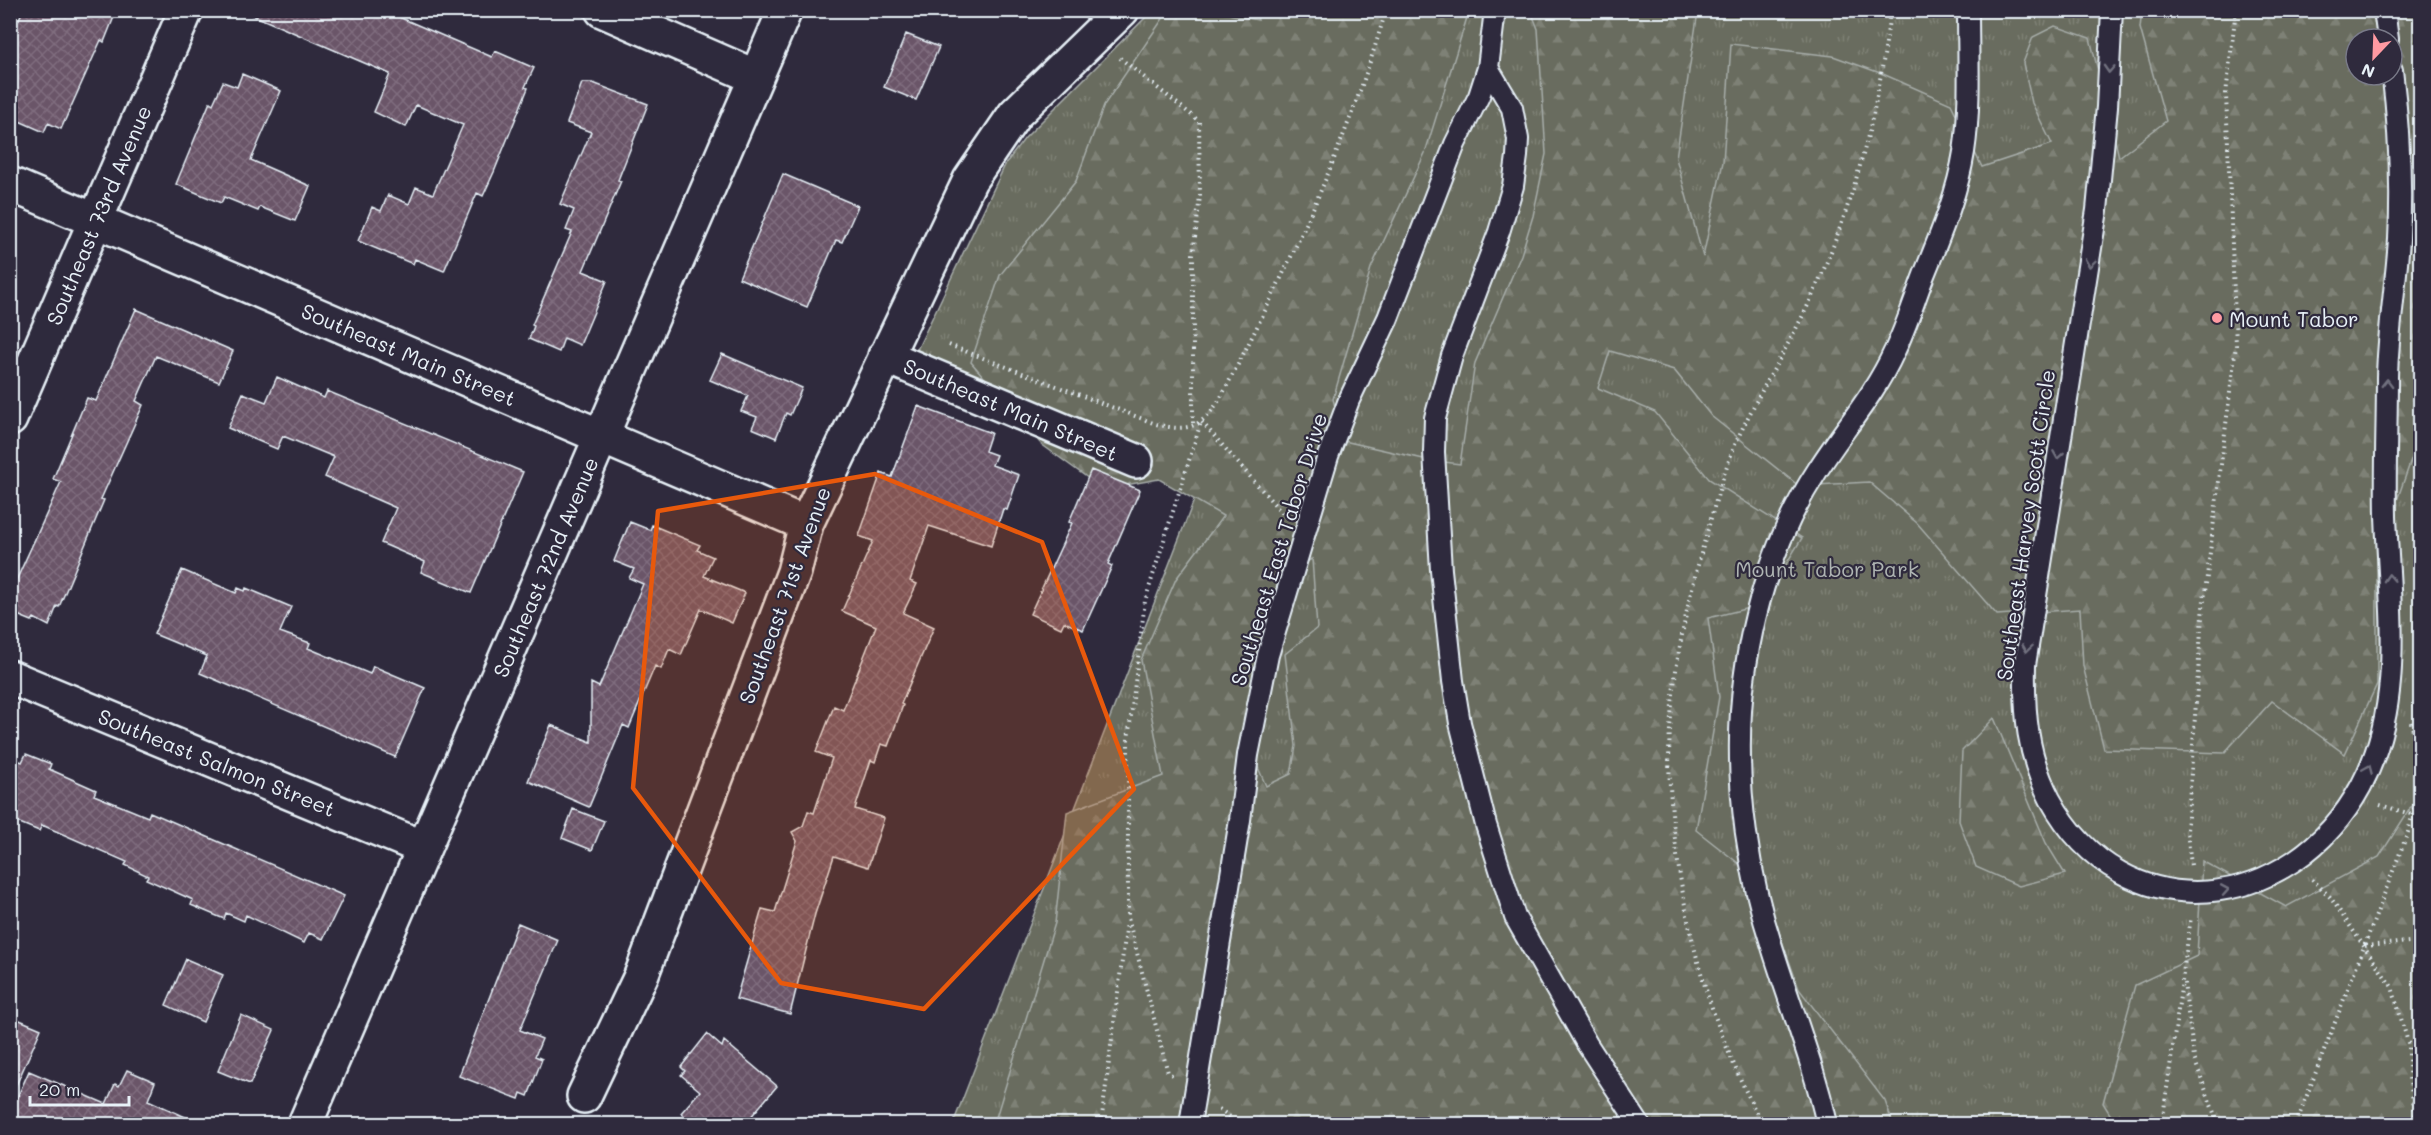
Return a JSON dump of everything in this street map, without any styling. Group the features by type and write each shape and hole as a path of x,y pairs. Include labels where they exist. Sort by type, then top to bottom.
{"street":[{"name":"Southeast 73rd Avenue","path":"10,419 186,10"},
{"path":"602,10 756,77"},
{"name":"Southeast 72nd Avenue","path":"305,1125 785,10"},
{"name":"Southeast 71st Avenue","path":"584,1096 641,976 794,572 806,524 970,180 1015,114 1113,19"},
{"name":"Southeast Main Street","path":"10,184 806,524"},
{"name":"Southeast Main Street","path":"885,356 1136,461"},
{"name":"Southeast Salmon Street","path":"10,677 424,848"}],"lane":[{"name":"Southeast East Tabor Drive","path":"1190,1125 1257,703 1268,655 1328,456 1350,400 1388,318 1488,68 1495,10"},
{"path":"1827,1125 1817,1083 1763,917 1749,852 1741,787 1740,754 1744,677 1758,610 1773,559 1788,523 1817,470 1875,388 1894,352 1949,215 1957,188 1965,140 1968,10"},
{"name":"Southeast Harvey Scott Circle","path":"2112,10 2107,107 2097,210 2026,653 2024,719 2028,742 2050,798 2078,838 2117,871 2167,891 2194,894 2227,890 2258,881 2294,861 2335,824 2354,798 2376,752 2393,660 2386,513 2387,372 2400,204 2393,87"},
{"path":"2384,10 2386,27"},
{"path":"1488,68 1512,108 1518,139 1513,186 1499,232 1452,356 1435,418 1434,452 1442,570 1455,692 1460,723 1486,825 1515,917 1587,1044 1640,1125"}],"path":[{"path":"938,344 977,353 1156,424 1173,429 1193,427 1201,422 1211,414 1220,399 1290,259 1360,90 1386,10"},
{"path":"2194,894 2187,831 2202,616 2236,345 2226,94 2236,10"},
{"path":"1113,19 1119,57 1199,122 1200,196 1193,254 1193,427"},
{"path":"1201,422 1304,537"},
{"path":"1101,1125 1128,918 1128,740 1145,600 1201,422"},
{"path":"2296,1125 2414,815 2421,785"},
{"path":"2354,798 2414,815"},
{"path":"2294,861 2330,897 2392,987 2409,1046 2409,1077 2417,1125"},
{"path":"1128,918 1168,1073 1196,1091"},
{"path":"2162,1125 2190,923"},
{"path":"2364,946 2409,942 2421,944"},
{"path":"2183,976 2194,1058 2218,1125"}],"highlighted area":[{"path":"875,474 1042,542 1134,789 924,1009 781,983 633,788 658,511"}],"green space":[{"name":"Mount Tabor Park","path":"1152,11 2420,11 2420,1124 953,1124 1206,469 915,354 1006,163 1025,138"},
{"name":"Mount Tabor Park","path":"1168,11 1213,11 1258,20 1256,11 1469,11 1425,153 1371,268 1333,399 1344,441 1428,460 1460,464 1475,363 1521,255 1533,216 1546,154 1538,29 1531,11 1698,11 1676,158 1703,257 1723,162 1731,44 1833,56 1883,74 1951,104 1982,167 2052,144 2032,103 2023,63 2033,37 2055,26 2090,38 2119,157 2166,121 2140,28 2142,11 2420,11 2420,250 2415,251 2420,332 2420,435 2377,557 2377,684 2345,754 2272,701 2224,753 2104,749 2083,666 2080,609 1997,615 1917,523 1869,482 1799,486 1711,416 1674,370 1610,351 1598,388 1655,412 1709,479 1802,538 1761,605 1708,618 1719,697 1696,830 1761,881 1799,989 1885,1101 1893,1124 994,1124 1055,923 1067,812 1163,776 1141,660 1176,579 1223,516 1159,479 1103,489 1041,444 971,362 1000,275 1076,181 1104,105","holes":["1312,559 1317,628 1285,654 1296,746 1291,774 1266,786 1257,765 1266,714 1261,630 1282,574"]},
{"path":"1994,718 2046,843 2065,874 2019,886 1976,867 1959,821 1962,751"},
{"path":"2420,793 2420,1124 2116,1124 2103,1103 2135,985 2197,956 2202,861 2286,907 2379,857"}],"building":[{"path":"23,10 98,10 114,17 104,42 101,40 61,129 48,123 44,132 10,117 10,39"},
{"path":"241,10 402,10 399,17 492,57 495,51 534,68 494,172 483,196 477,193 444,271 415,259 413,264 358,241 372,207 381,211 388,195 409,204 416,187 433,194 463,125 416,105 406,127 374,112 390,74"},
{"path":"906,34 939,47 916,100 884,87"},
{"path":"242,74 281,91 251,160 310,186 295,221 260,207 258,211 224,197 221,203 176,184 210,102 213,104 223,82 237,87"},
{"path":"582,83 593,83 648,104 618,180 621,181 583,271 607,281 580,345 564,338 559,352 529,339 534,326 532,325 572,232 566,230 574,210 560,204 591,132 567,123"},
{"path":"783,174 858,206 842,242 836,240 807,307 739,278"},
{"path":"136,309 233,351 219,382 156,356 136,401 143,405 101,499 104,500 59,607 57,606 49,626 34,618 32,621 10,612 10,594 61,482 53,479 87,398 96,401"},
{"path":"722,354 802,388 790,415 786,413 776,438 752,428 757,417 741,411 748,396 710,380"},
{"path":"277,377 324,398 327,391 523,472 471,593 421,572 425,562 381,543 396,508 325,477 334,457 283,436 277,449 228,428 243,393 266,402"},
{"path":"918,406 991,433 985,451 996,455 992,465 1019,475 1007,510 1003,509 991,546 929,526 910,581 917,584 903,613 934,627 901,704 903,705 888,746 881,744 875,762 871,760 855,809 884,818 868,867 834,856 815,914 790,1014 736,999 762,909 775,912 797,841 792,832 803,826 808,811 814,813 832,758 816,752 834,706 843,710 876,626 842,611 873,541 859,536 881,473 892,477"},
{"path":"1091,470 1140,490 1108,564 1112,566 1083,630 1064,622 1061,628 1030,614 1072,523 1069,522"},
{"path":"630,522 650,530 652,525 700,545 697,550 713,557 704,576 745,593 732,623 701,609 681,655 669,649 661,669 655,666 629,728 623,725 589,807 528,781 551,725 591,742 591,683 599,687 643,584 629,578 634,569 614,561"},
{"path":"182,570 236,593 238,588 245,591 246,588 291,607 280,632 310,643 308,648 370,674 373,666 425,688 395,757 200,673 207,656 154,634"},
{"path":"26,754 51,764 49,769 96,790 94,795 148,817 150,812 344,896 323,939 309,933 304,943 246,915 244,921 226,913 224,919 191,905 193,900 146,879 148,876 125,865 127,862 42,825 39,831 10,819 10,757 22,762"},
{"path":"573,809 604,821 592,850 562,838"},
{"path":"518,923 558,940 520,1030 542,1039 535,1056 542,1059 528,1096 521,1093 519,1099 459,1076"},
{"path":"186,959 223,975 203,1022 166,1005"},
{"path":"241,1015 274,1030 250,1084 218,1071"},
{"path":"10,1016 41,1029 10,1099"},
{"path":"707,1034 722,1047 724,1041 777,1086 744,1125 694,1125 681,1113 700,1091 681,1075 685,1071 681,1067"},
{"path":"127,1070 155,1082 148,1100 203,1125 10,1125 10,1114 29,1071 106,1104 115,1084 119,1086"}],"place":[{"name":"Mount Tabor","path":"2217,318"}]}
